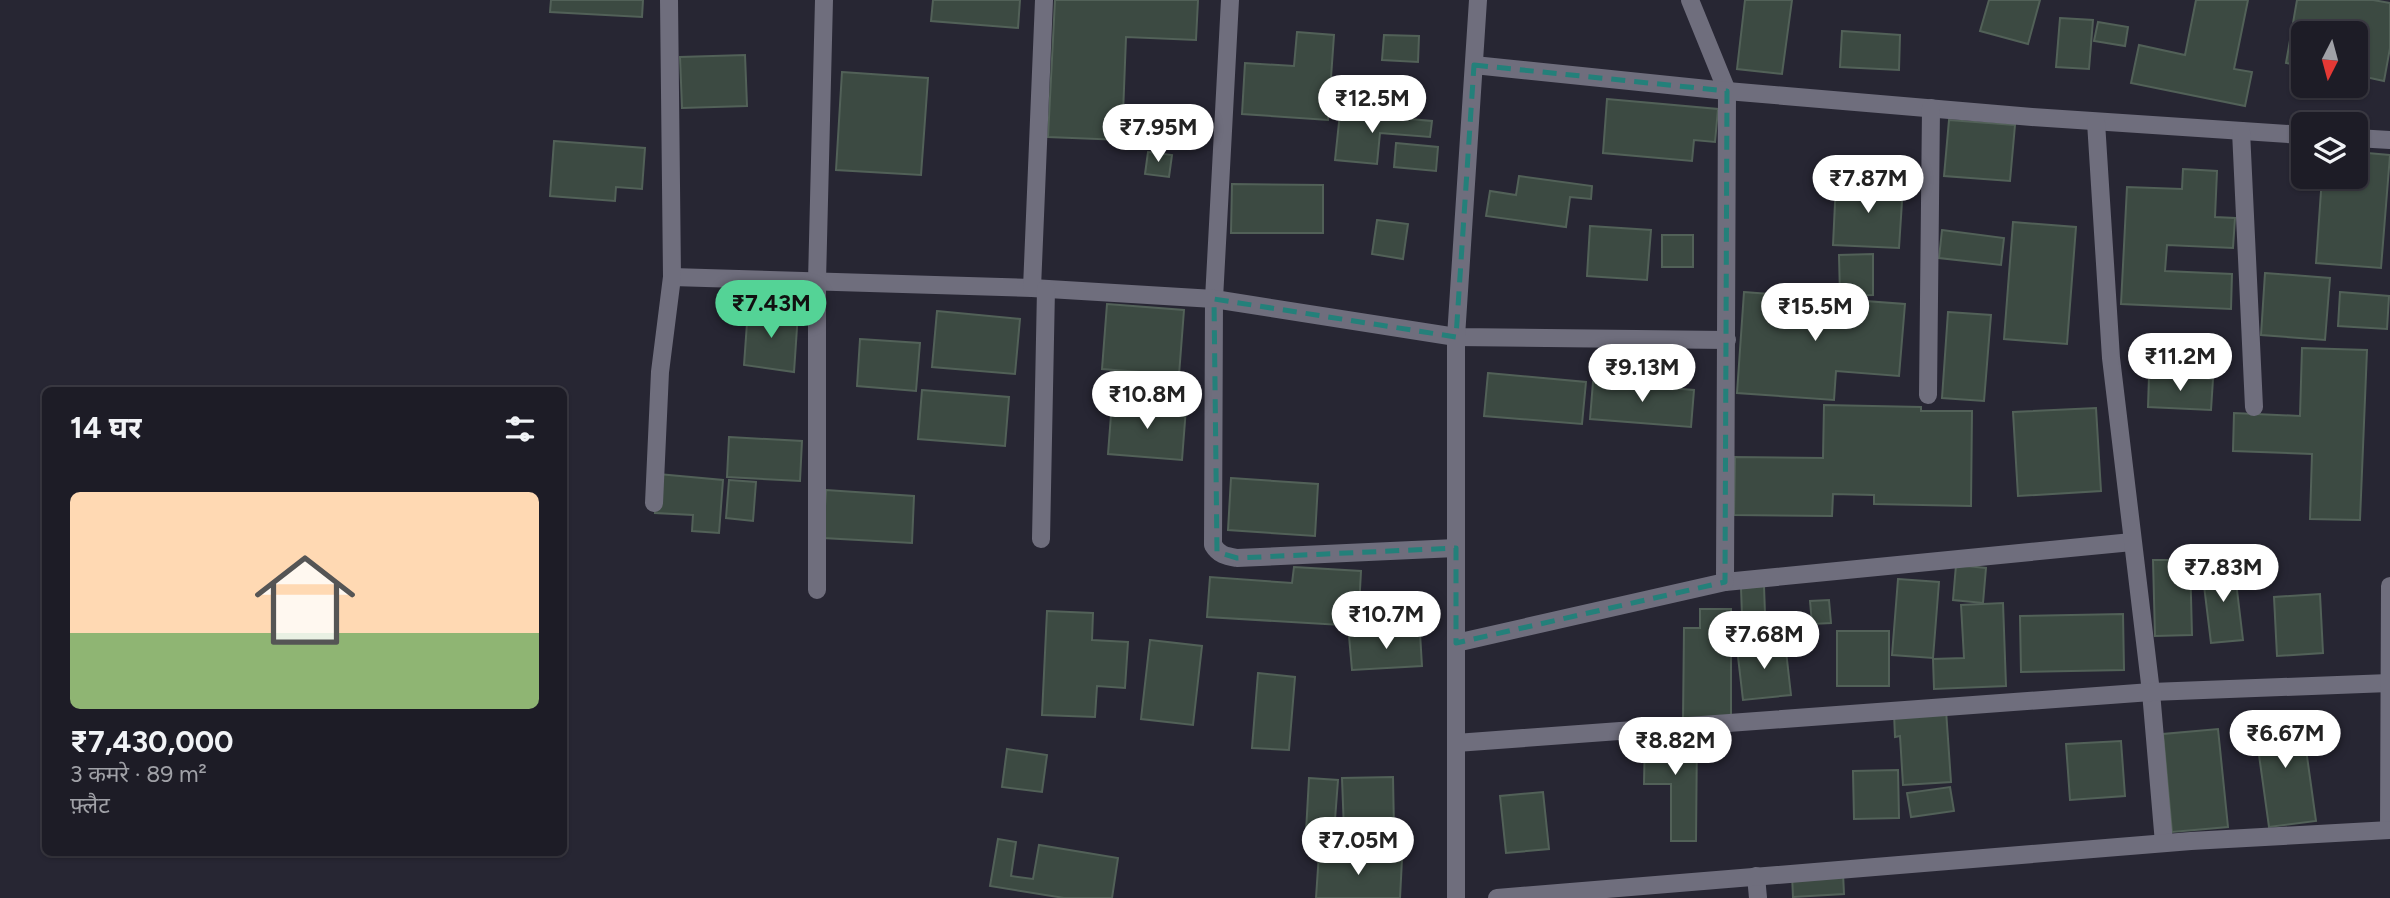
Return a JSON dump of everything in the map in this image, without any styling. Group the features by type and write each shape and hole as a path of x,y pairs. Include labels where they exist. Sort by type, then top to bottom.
{"street":[{"path":"654,503 660,372 672,277 669,0"},
{"path":"817,590 817,281 824,0"},
{"path":"1041,539 1039,288 1044,0"},
{"path":"1230,0 1214,299 1213,545 1217,552 1237,558 1456,548"},
{"path":"1456,898 1456,337 1478,0"},
{"path":"1690,0 1727,91 1725,582"},
{"path":"1474,65 1727,91 2096,122 2291,134"},
{"path":"1928,395 1931,108"},
{"path":"2096,122 2111,358 2151,692 2164,843"},
{"path":"2242,131 2254,407"},
{"path":"2368,139 2390,140"},
{"path":"672,277 1039,288 1214,299 1456,337 1727,340"},
{"path":"1456,643 1725,582 2132,542"},
{"path":"1497,898 2164,843 2389,830 2390,586"},
{"path":"1456,743 2151,692 2389,683"},
{"path":"1756,876 1758,898"}],"highlighted area":[{"path":"1474,65 1727,91 1725,582 1456,643 1456,548 1237,558 1217,552 1214,299 1456,337"}],"building":[{"path":"551,0 643,0 642,17 550,12"},
{"path":"933,0 1020,0 1018,28 931,21"},
{"path":"1055,0 1198,0 1196,40 1126,37 1122,140 1048,137"},
{"path":"1745,0 1792,0 1782,74 1737,69"},
{"path":"1989,0 2040,0 2028,44 1980,31"},
{"path":"2196,0 2248,0 2234,69 2252,72 2245,106 2131,83 2139,45 2185,55"},
{"path":"2297,0 2373,0 2390,3 2390,48 2384,81 2368,78 2368,21 2293,21"},
{"path":"2060,18 2093,20 2089,69 2056,67"},
{"path":"2098,22 2128,27 2125,46 2094,41"},
{"path":"1842,31 1900,35 1899,70 1840,67"},
{"path":"1297,32 1334,35 1328,120 1242,114 1245,63 1294,66"},
{"path":"2291,34 2291,64 2286,63"},
{"path":"1384,35 1419,36 1418,62 1382,60"},
{"path":"745,55 747,106 682,108 680,57"},
{"path":"842,72 928,78 921,175 836,170"},
{"path":"1607,99 1718,109 1715,142 1694,140 1692,161 1603,153"},
{"path":"1340,113 1432,121 1430,137 1380,133 1377,164 1335,160"},
{"path":"1949,120 2015,125 2010,181 1944,176"},
{"path":"554,141 645,148 642,189 616,187 615,201 550,196"},
{"path":"1396,143 1438,147 1436,171 1394,167"},
{"path":"1148,152 1172,155 1169,177 1145,174"},
{"path":"2368,153 2390,155 2381,268 2316,263 2321,189 2368,189"},
{"path":"2183,169 2217,171 2215,217 2235,218 2233,248 2167,245 2165,271 2232,274 2231,309 2121,304 2127,187 2182,189"},
{"path":"1519,176 1592,186 1591,199 1570,197 1566,227 1486,216 1490,191 1516,195"},
{"path":"1836,182 1903,186 1899,248 1833,245"},
{"path":"1232,184 1323,185 1323,233 1231,233"},
{"path":"1377,220 1408,224 1403,259 1372,254"},
{"path":"2013,222 2076,227 2067,344 2004,339"},
{"path":"1590,226 1651,230 1647,280 1587,276"},
{"path":"1942,230 2004,238 2001,265 1939,258"},
{"path":"1662,235 1693,235 1693,267 1662,267"},
{"path":"1873,254 1873,295 1840,296 1839,255"},
{"path":"2265,273 2330,278 2325,340 2261,335"},
{"path":"1744,292 1905,304 1899,376 1836,371 1834,400 1737,393"},
{"path":"2340,292 2389,296 2387,329 2338,326"},
{"path":"1107,304 1184,310 1179,375 1102,369"},
{"path":"748,309 798,313 794,372 744,365"},
{"path":"937,311 1020,319 1015,374 932,367"},
{"path":"1948,312 1991,315 1984,401 1942,398"},
{"path":"860,339 920,343 916,391 857,386"},
{"path":"2302,348 2367,350 2360,520 2310,519 2312,454 2233,451 2234,413 2300,416"},
{"path":"1488,373 1586,382 1582,424 1484,416"},
{"path":"2149,376 2213,379 2211,410 2148,407"},
{"path":"1593,382 1694,390 1691,427 1590,419"},
{"path":"922,390 1009,397 1005,446 918,439"},
{"path":"1112,402 1186,408 1182,460 1108,454"},
{"path":"1824,405 1972,411 1971,506 1874,504 1874,495 1833,494 1832,516 1734,515 1735,457 1823,458"},
{"path":"2096,408 2101,491 2018,496 2013,412"},
{"path":"729,437 802,441 800,481 727,477"},
{"path":"658,474 723,480 719,533 692,531 693,515 655,513"},
{"path":"1231,478 1318,484 1315,536 1228,530"},
{"path":"729,480 756,482 753,521 726,518"},
{"path":"826,490 914,496 912,543 823,538"},
{"path":"2153,560 2190,560 2192,635 2155,636"},
{"path":"1956,565 1986,568 1983,603 1953,600"},
{"path":"2234,565 2243,640 2211,643 2202,569"},
{"path":"1294,567 1361,571 1358,626 1207,617 1210,577 1292,583"},
{"path":"1898,579 1939,582 1933,658 1892,655"},
{"path":"1764,586 1765,614 1742,615 1741,588"},
{"path":"2320,594 2323,653 2277,656 2274,597"},
{"path":"1829,600 1831,623 1812,624 1810,601"},
{"path":"2003,603 2006,686 1934,689 1933,659 1964,658 1961,605"},
{"path":"1700,609 1731,609 1731,717 1683,722 1684,628 1700,628"},
{"path":"1047,611 1093,613 1092,640 1128,642 1125,688 1097,686 1095,717 1042,715"},
{"path":"2123,614 2124,670 2021,672 2020,616"},
{"path":"1837,631 1889,631 1889,686 1837,686"},
{"path":"1420,633 1422,666 1352,670 1349,636"},
{"path":"1150,640 1202,646 1193,725 1141,719"},
{"path":"1785,642 1791,695 1743,700 1737,648"},
{"path":"1258,673 1295,677 1289,750 1252,748"},
{"path":"1946,710 1951,782 1903,785 1900,736 1895,737 1894,713"},
{"path":"2301,713 2316,821 2269,827 2254,719"},
{"path":"2218,729 2228,827 2172,832 2163,734"},
{"path":"1645,733 1697,733 1696,841 1671,841 1671,784 1644,784"},
{"path":"2121,741 2125,796 2070,800 2066,744"},
{"path":"1007,749 1047,755 1042,792 1002,787"},
{"path":"1898,770 1899,818 1854,819 1853,771"},
{"path":"1393,777 1394,830 1344,831 1342,778"},
{"path":"1309,778 1338,780 1334,833 1306,832"},
{"path":"1950,787 1954,811 1911,817 1907,793"},
{"path":"1543,792 1549,849 1506,853 1500,796"},
{"path":"998,839 1016,842 1011,876 1033,879 1039,845 1118,858 1112,898 1064,898 990,886"},
{"path":"1319,853 1402,859 1400,898 1316,898"},
{"path":"1843,873 1844,894 1793,897 1792,875"}]}
